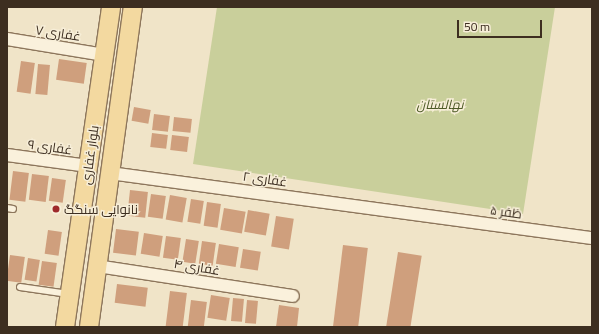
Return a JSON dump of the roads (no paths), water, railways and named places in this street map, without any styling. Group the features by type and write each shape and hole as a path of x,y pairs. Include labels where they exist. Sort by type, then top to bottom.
{"main road":[{"name":"بلوار غفاری","path":"65,327 111,7"},
{"name":"بلوار غفاری","path":"89,327 133,7"}],"street":[{"name":"غفاری ۷","path":"7,39 104,54"},
{"name":"غفاری ۹","path":"7,155 88,166"},
{"name":"غفاری ۲","path":"110,172 417,213"},
{"name":"ظفر ۵","path":"417,213 592,238"},
{"name":"غفاری ۴","path":"97,266 293,296"}],"lane":[{"path":"20,287 70,294"}],"place":[{"name":"نانوایی سنگگ","path":"56,209"}],"park label":[{"name":"نهالستان","path":"440,104"}]}
